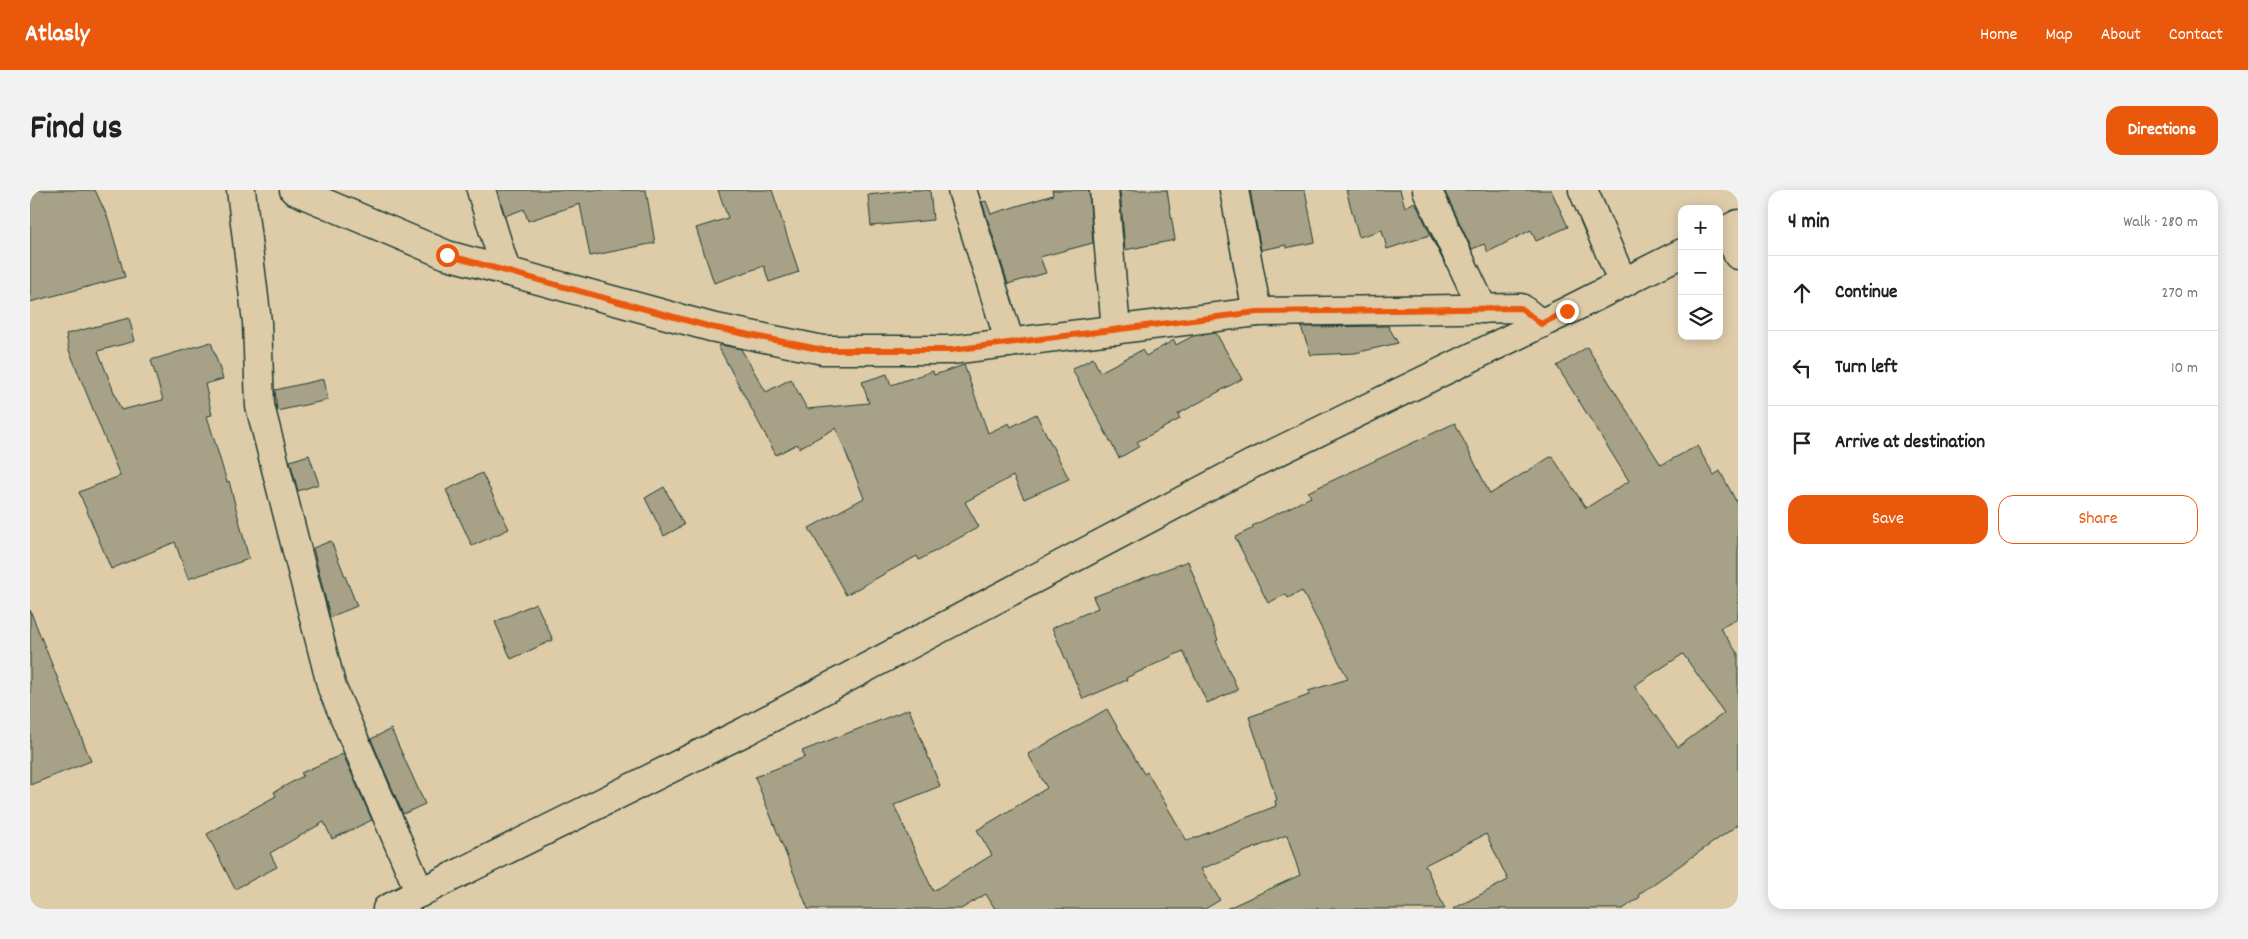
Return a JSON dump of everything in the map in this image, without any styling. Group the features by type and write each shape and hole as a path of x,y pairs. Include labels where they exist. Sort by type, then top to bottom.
{"main road":[{"path":"241,190 257,322 260,406 332,688 420,893"},
{"path":"294,190 447,255 711,327 823,350 951,350 1257,312 1521,308 1541,324"},
{"path":"481,190 506,271"},
{"path":"962,190 1010,343"},
{"path":"1104,190 1116,330"},
{"path":"1234,190 1257,312"},
{"path":"1427,190 1483,309"},
{"path":"1583,190 1623,283"},
{"path":"1728,229 1738,255"},
{"path":"388,909 746,731 1252,464 1541,324 1678,255"}],"building":[{"path":"30,190 95,190 108,218 125,277 30,302"},
{"path":"497,190 646,190 655,243 590,256 580,204 528,221 524,209 505,216"},
{"path":"718,190 772,190 799,272 769,282 764,266 714,283 696,228 728,218"},
{"path":"930,190 933,220 871,226 868,195"},
{"path":"1052,190 1089,190 1093,243 1040,257 1046,273 1008,284 982,202 986,201 991,214 1053,195"},
{"path":"1120,190 1167,190 1175,240 1125,250"},
{"path":"1250,190 1305,190 1315,242 1286,248 1286,245 1261,250"},
{"path":"1346,190 1400,190 1405,207 1415,202 1444,262 1430,235 1387,249 1382,230 1359,237"},
{"path":"1444,190 1551,190 1568,227 1536,241 1531,230 1488,252 1484,244 1472,249"},
{"path":"129,318 135,341 98,351 121,410 163,400 151,360 211,342 223,379 205,384 212,415 207,416 227,482 229,481 249,559 188,579 175,542 111,569 79,492 120,476 69,350 66,334"},
{"path":"1388,326 1398,343 1355,353 1311,355 1301,327"},
{"path":"1216,333 1242,379 1178,414 1180,419 1137,442 1140,446 1119,458 1072,369 1093,358 1100,372 1142,350 1146,356 1174,340 1176,345 1193,336"},
{"path":"718,346 741,349 766,392 791,379 807,409 869,403 862,382 887,374 891,385 933,371 934,375 964,365 988,433 1009,423 1011,427 1036,414 1069,479 1024,499 1013,476 965,502 979,527 919,560 917,556 846,595 809,528 864,498 836,428 799,448 797,444 776,455"},
{"path":"1587,347 1661,465 1697,446 1714,475 1720,471 1738,505 1738,619 1720,628 1738,654 1738,825 1639,894 1640,897 1623,909 1453,909 1508,880 1486,834 1425,865 1445,909 1226,909 1300,875 1287,835 1201,869 1220,900 1205,909 995,909 986,894 961,909 808,909 755,777 805,757 802,751 909,709 940,786 894,805 933,891 992,855 977,830 1047,788 1028,754 1107,709 1144,774 1147,772 1187,841 1276,806 1275,801 1277,800 1249,717 1309,695 1308,691 1348,679 1302,591 1288,598 1286,594 1268,603 1235,537 1253,528 1252,526 1311,497 1308,492 1455,423 1490,494 1552,456 1586,508 1629,481 1557,366","holes":["1683,654 1724,713 1678,747 1634,686"]},
{"path":"324,379 328,400 277,411 275,390"},
{"path":"309,455 319,484 298,491 290,461"},
{"path":"482,473 509,529 472,546 446,490"},
{"path":"664,487 684,525 664,536 645,498"},
{"path":"331,541 357,606 330,617 313,548"},
{"path":"1188,561 1218,640 1216,641 1238,690 1207,703 1183,651 1126,678 1127,680 1083,699 1052,628 1098,608 1093,597"},
{"path":"536,603 553,640 511,659 495,622"},
{"path":"30,610 91,761 30,785"},
{"path":"391,729 425,804 403,814 371,739"},
{"path":"343,754 372,820 332,839 324,822 270,853 277,867 235,889 207,834 276,796 274,792 303,776 301,773"}],"route":[{"path":"447,255 711,327 823,350 951,350 1257,312 1521,308 1541,324 1567,311"}]}
